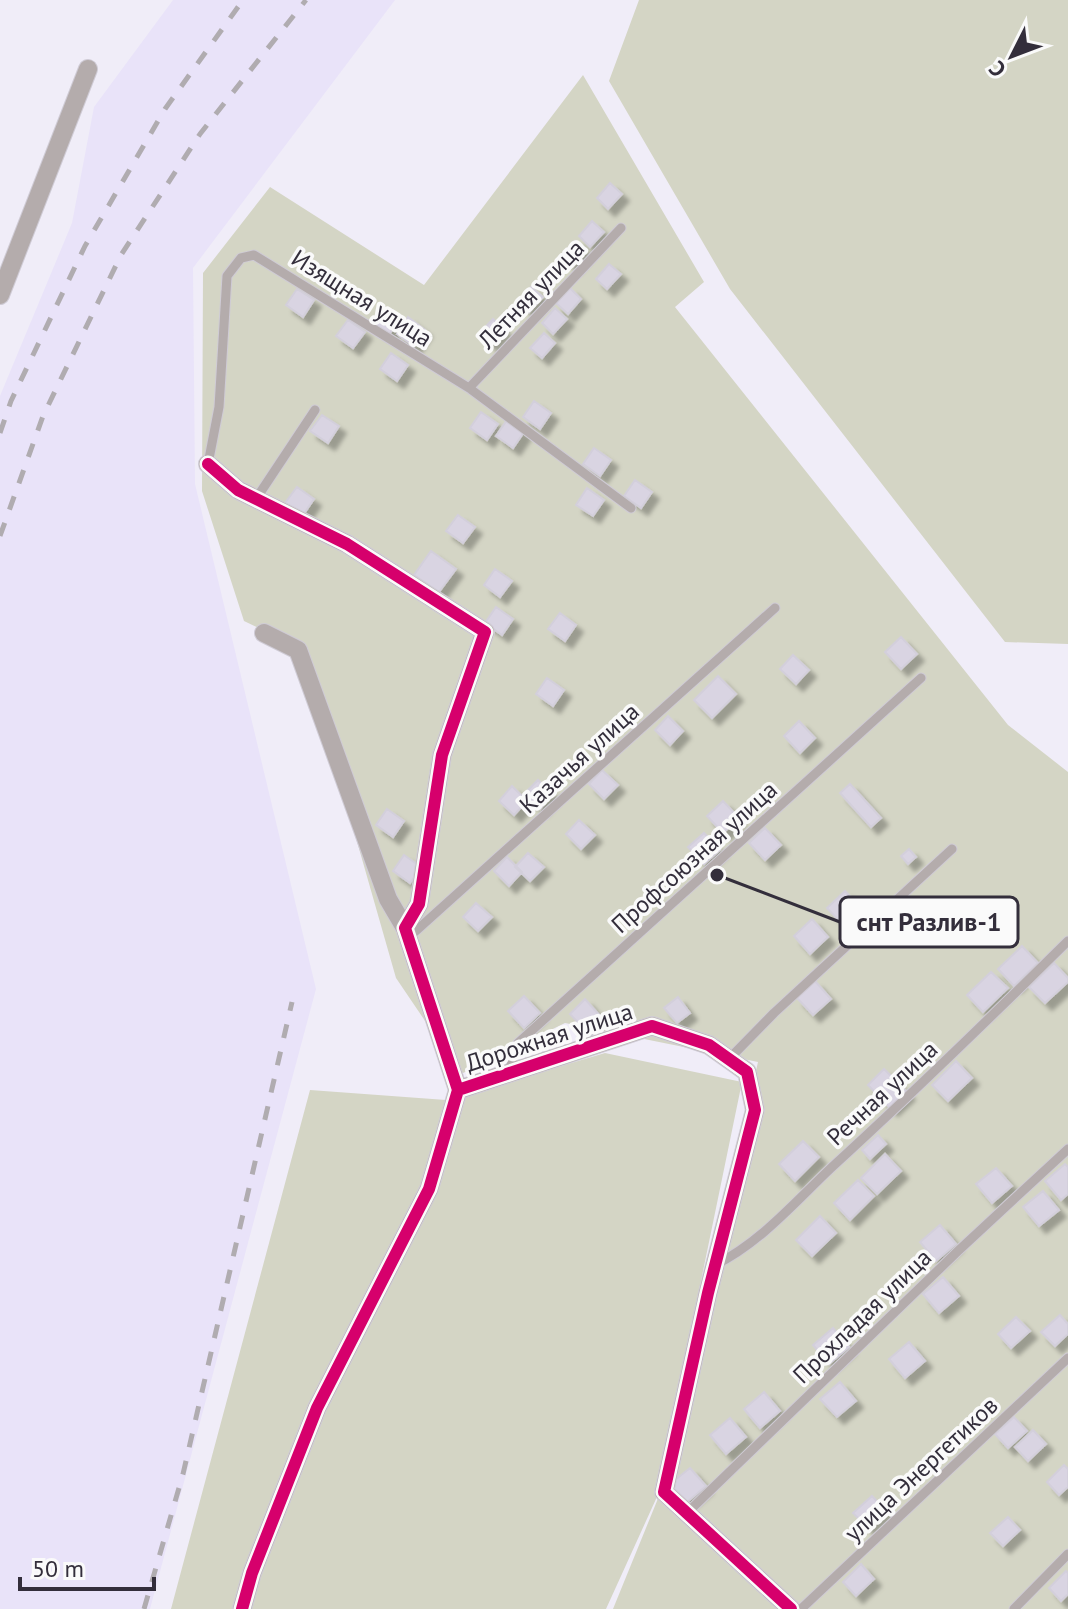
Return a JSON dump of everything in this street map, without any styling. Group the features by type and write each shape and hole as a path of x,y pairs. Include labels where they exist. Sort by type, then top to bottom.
{"street":[{"path":"0,295 88,69"},
{"path":"208,464 238,490 347,544 485,632 442,755 419,904 407,933"},
{"name":"Дорожная улица","path":"264,633 298,650 388,899 407,933 458,1090 652,1026 709,1045 747,1072 755,1110 715,1265 664,1492 791,1609"},
{"path":"242,1609 252,1573 317,1408 429,1189 458,1090"}],"lane":[{"name":"Летняя улица","path":"469,388 621,228"},
{"name":"Изящная улица","path":"208,464 219,407 227,276 241,258 254,255 469,388 631,508"},
{"path":"256,499 315,410"},
{"name":"Казачья улица","path":"407,933 775,608"},
{"name":"Профсоюзная улица","path":"508,1075 518,1043 921,678"},
{"path":"729,1059 774,1013 952,849"},
{"name":"Речная улица","path":"715,1265 740,1253 922,1084 1068,941"},
{"name":"Прохладая улица","path":"687,1513 1068,1149"},
{"name":"улица Энергетиков","path":"801,1609 1068,1358"},
{"path":"1014,1609 1068,1554"}],"shaded area":[{"path":"173,0 395,0 193,268 195,484 316,989 150,1609 0,1609 0,396 72,223 94,107"}],"green space":[{"path":"639,0 1068,0 1068,644 1005,642 730,289 609,81"},
{"path":"583,75 704,282 675,307 1008,725 1068,772 1068,1609 613,1609 659,1496 758,1062 565,1023 461,1074 396,978 302,649 244,621 202,491 203,273 270,187 424,285"},
{"path":"605,1053 742,1082 656,1499 606,1609 171,1609 310,1090 446,1100"}],"building":[{"path":"610,183 622,194 608,209 597,198"},
{"path":"592,221 604,232 590,247 579,236"},
{"path":"575,241 586,251 573,266 561,256"},
{"path":"609,264 621,274 607,289 596,279"},
{"path":"531,287 543,297 529,312 518,302"},
{"path":"570,288 581,299 568,314 556,303"},
{"path":"297,289 314,300 303,317 286,305"},
{"path":"383,308 399,320 388,336 371,324"},
{"path":"555,308 567,319 553,334 542,323"},
{"path":"408,317 425,330 414,346 397,334"},
{"path":"493,319 504,329 491,344 479,334"},
{"path":"348,320 365,332 353,348 336,336"},
{"path":"544,333 555,343 542,358 530,348"},
{"path":"391,353 408,365 397,381 380,369"},
{"path":"534,401 551,413 540,429 523,417"},
{"path":"481,412 498,424 487,440 470,428"},
{"path":"322,415 339,426 328,443 310,431"},
{"path":"507,420 524,432 513,448 496,436"},
{"path":"594,448 611,460 600,476 583,464"},
{"path":"635,480 652,492 641,508 624,496"},
{"path":"297,487 314,499 303,515 285,503"},
{"path":"587,488 604,500 593,516 576,505"},
{"path":"458,515 475,527 463,543 446,531"},
{"path":"431,551 456,569 439,592 414,575"},
{"path":"495,569 512,581 500,597 484,585"},
{"path":"496,607 513,619 502,635 485,623"},
{"path":"560,613 576,625 565,641 548,629"},
{"path":"901,637 917,654 901,669 885,652"},
{"path":"793,655 809,670 796,684 780,669"},
{"path":"718,676 736,694 712,718 694,700"},
{"path":"547,678 564,690 553,706 536,694"},
{"path":"668,716 683,731 670,745 655,730"},
{"path":"799,721 815,738 800,753 784,736"},
{"path":"602,770 618,785 604,799 589,784"},
{"path":"538,780 553,794 540,809 524,794"},
{"path":"850,784 881,818 871,827 840,793"},
{"path":"512,786 527,801 514,815 499,801"},
{"path":"723,801 739,818 723,833 707,816"},
{"path":"387,809 404,821 393,837 376,825"},
{"path":"579,820 595,835 581,849 566,834"},
{"path":"765,828 781,845 765,860 749,843"},
{"path":"704,833 720,850 704,864 688,847"},
{"path":"909,849 916,857 908,864 901,856"},
{"path":"528,853 544,867 530,881 515,867"},
{"path":"404,855 421,867 410,883 393,871"},
{"path":"507,857 522,872 509,886 494,871"},
{"path":"845,891 862,909 844,926 827,908"},
{"path":"476,903 492,917 478,931 463,917"},
{"path":"812,919 828,937 810,954 794,936"},
{"path":"1022,946 1038,963 1014,986 998,969"},
{"path":"1054,963 1068,982 1045,1003 1029,987"},
{"path":"991,972 1008,988 983,1012 967,995"},
{"path":"815,981 831,999 813,1015 797,998"},
{"path":"524,996 540,1013 524,1028 508,1011"},
{"path":"678,997 690,1013 677,1023 664,1008"},
{"path":"585,999 601,1017 586,1031 570,1014"},
{"path":"956,1061 972,1078 948,1101 932,1085"},
{"path":"884,1069 908,1093 891,1109 868,1085"},
{"path":"878,1135 886,1144 870,1159 862,1150"},
{"path":"803,1141 819,1157 795,1181 779,1164"},
{"path":"885,1154 901,1171 877,1194 861,1178"},
{"path":"1065,1164 1068,1167 1068,1194 1061,1200 1045,1181"},
{"path":"996,1168 1012,1186 992,1203 976,1184"},
{"path":"858,1180 874,1196 850,1220 834,1203"},
{"path":"1043,1191 1059,1210 1039,1226 1023,1207"},
{"path":"820,1216 836,1233 812,1256 796,1240"},
{"path":"940,1225 956,1244 936,1261 920,1242"},
{"path":"943,1277 959,1296 939,1313 923,1294"},
{"path":"1060,1315 1068,1324 1068,1334 1055,1346 1041,1332"},
{"path":"1016,1317 1030,1331 1011,1348 998,1334"},
{"path":"833,1328 849,1347 829,1364 813,1345"},
{"path":"909,1342 925,1361 905,1378 889,1359"},
{"path":"840,1382 856,1401 837,1417 820,1399"},
{"path":"764,1392 780,1411 760,1428 744,1409"},
{"path":"1014,1417 1027,1431 1008,1448 995,1434"},
{"path":"730,1418 746,1437 726,1454 710,1435"},
{"path":"1033,1430 1046,1444 1028,1461 1015,1447"},
{"path":"1064,1465 1068,1469 1068,1487 1059,1495 1047,1482"},
{"path":"690,1468 706,1486 686,1503 670,1484"},
{"path":"872,1496 885,1510 867,1527 853,1513"},
{"path":"1008,1517 1020,1530 1003,1546 990,1533"},
{"path":"861,1564 874,1579 856,1596 843,1582"},
{"path":"1066,1571 1068,1594 1061,1601 1049,1588"}],"railway":[{"path":"0,433 11,401 85,246 165,109 243,0"},
{"path":"0,536 43,416 121,255 200,134 306,0"},
{"path":"144,1609 183,1474 292,1002"}],"cycle path":[{"path":"208,464 238,490 347,544 485,632 442,755 419,904 405,928 458,1090 652,1026 709,1045 747,1072 755,1110 708,1293 664,1492 791,1609"},
{"path":"242,1609 252,1573 317,1408 429,1189 458,1090"}],"place":[{"name":"снт Разлив-1","path":"717,875"}]}
